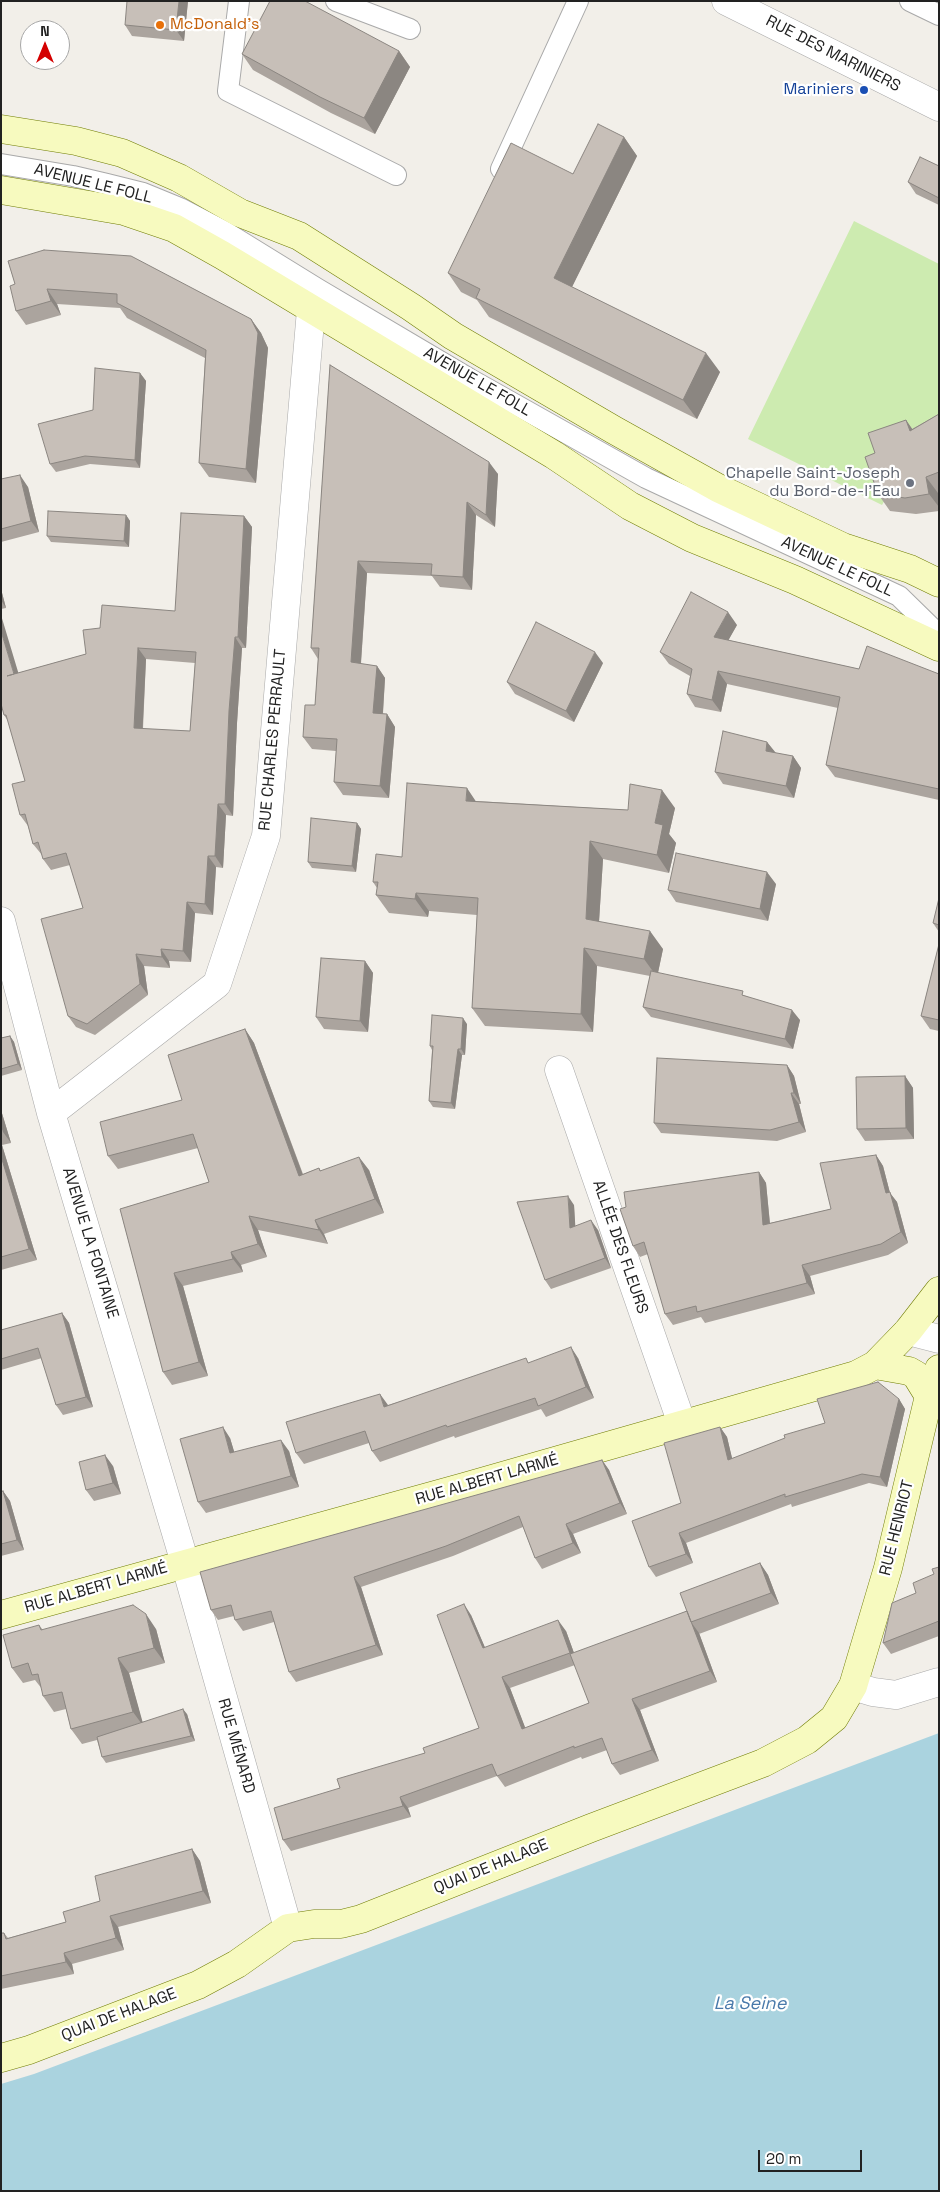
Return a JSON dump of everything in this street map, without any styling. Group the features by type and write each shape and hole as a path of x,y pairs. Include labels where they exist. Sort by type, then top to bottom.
{"main road":[{"name":"AVENUE LE FOLL","path":"1,129 76,141 122,153 179,178 240,213 299,236 453,336 718,488 843,546 910,570 939,583"},
{"name":"AVENUE LE FOLL","path":"1,190 124,211 174,228 554,455 630,506 692,538 795,580 939,647"},
{"name":"RUE ALBERT LARMÉ","path":"1,1615 464,1487 856,1374 875,1365 908,1332 939,1291"},
{"path":"875,1365 909,1370 916,1375 929,1396"},
{"name":"RUE HENRIOT","path":"853,1686 888,1568 929,1396 939,1370"},
{"name":"QUAI DE HALAGE","path":"1,2058 29,2050 198,1985 237,1964 288,1928 314,1924 340,1924 362,1919 590,1828 763,1763 807,1740 834,1718 853,1686"}],"street":[{"name":"RUE DES MARINIERS","path":"726,1 939,107"},
{"name":"RUE CHARLES PERRAULT","path":"51,1113 217,984 266,836 311,310"},
{"name":"AVENUE LA FONTAINE","path":"1,921 51,1113 185,1564"},
{"name":"ALLÉE DES FLEURS","path":"559,1070 682,1424"},
{"path":"908,1332 939,1339"},
{"name":"RUE MÉNARD","path":"185,1564 288,1928"},
{"path":"853,1686 873,1692 896,1695 939,1682"}],"lane":[{"path":"239,1 228,91 396,175"},
{"path":"336,1 410,28"},
{"path":"498,178 578,1"},
{"path":"910,1 939,15"},
{"name":"AVENUE LE FOLL","path":"1,164 73,176 143,193 182,209 224,231 470,379 646,478 899,596 939,635"}],"green space":[{"path":"854,221 939,264 939,451 886,498 882,505 748,439"}],"water":[{"name":"La Seine","path":"939,1733 939,2191 1,2191 1,2084 34,2074"}],"building":[{"path":"127,1 179,1 176,30 125,25"},
{"path":"270,1 305,1 399,51 364,118 320,97 242,54"},
{"path":"598,124 624,137 554,278 706,353 683,400 476,298 480,289 448,273 511,143 573,174"},
{"path":"920,157 939,166 939,198 908,182"},
{"path":"44,250 131,256 251,319 258,333 246,469 199,463 206,350 117,303 117,294 47,289 51,301 16,311 10,286 15,284 8,261"},
{"path":"330,365 489,462 486,515 467,502 463,577 431,575 432,564 358,561 351,662 377,666 373,713 387,714 380,786 334,782 337,739 303,737 305,705 315,705 319,648 311,648"},
{"path":"95,368 140,373 135,460 85,456 50,464 38,424 93,410"},
{"path":"939,414 939,472 926,477 929,494 905,498 878,494 865,457 875,453 868,433 906,420 910,431"},
{"path":"20,475 31,521 1,529 1,479"},
{"path":"48,511 126,515 124,541 47,536"},
{"path":"181,513 244,516 238,637 235,637 229,711 225,804 218,804 215,856 208,856 205,904 187,902 183,951 161,949 162,957 136,954 140,984 87,1024 68,1016 41,919 83,908 66,853 43,859 38,842 33,844 25,814 20,815 12,784 25,781 6,715 4,715 1,704 1,631 14,674 7,676 86,654 83,630 100,628 102,605 175,611","holes":["138,648 196,652 190,731 134,728"]},
{"path":"691,592 728,612 714,637 859,669 867,646 939,674 939,789 826,765 840,697 718,671 712,700 687,694 692,669 660,652"},
{"path":"536,622 595,652 566,711 507,682"},
{"path":"723,731 767,742 766,751 793,756 786,786 715,772"},
{"path":"407,783 467,788 466,801 628,810 630,784 662,790 655,823 663,825 657,855 590,841 586,919 650,931 644,959 584,948 581,1014 472,1008 478,898 416,893 415,899 376,895 378,882 373,882 376,854 402,857"},
{"path":"311,818 357,823 352,866 308,862"},
{"path":"676,853 767,872 760,909 668,890"},
{"path":"939,898 939,925 933,923"},
{"path":"939,944 939,1020 921,1016"},
{"path":"321,958 365,961 360,1021 316,1017"},
{"path":"651,971 743,991 742,995 792,1010 785,1039 643,1007"},
{"path":"432,1015 463,1018 461,1049 458,1049 451,1103 429,1101 433,1046 430,1046"},
{"path":"245,1029 299,1176 319,1168 320,1171 359,1157 375,1199 315,1220 319,1230 249,1216 258,1244 231,1252 233,1259 174,1273 199,1362 163,1372 120,1209 209,1182 193,1134 108,1156 100,1122 182,1100 168,1055"},
{"path":"10,1036 18,1064 1,1069 1,1038"},
{"path":"657,1058 787,1065 794,1093 791,1093 799,1122 770,1130 654,1123"},
{"path":"905,1076 906,1128 857,1129 856,1077"},
{"path":"876,1155 886,1193 890,1192 901,1232 881,1244 802,1265 807,1283 697,1312 696,1306 665,1314 644,1242 633,1246 620,1209 626,1207 624,1192 759,1172 763,1225 831,1209 820,1163"},
{"path":"1,1156 29,1249 1,1257"},
{"path":"568,1196 570,1228 591,1220 605,1258 545,1280 517,1202"},
{"path":"62,1313 86,1397 56,1405 38,1348 1,1359 1,1330"},
{"path":"571,1347 586,1387 538,1406 535,1398 447,1427 446,1425 372,1451 365,1431 296,1453 286,1422 380,1394 384,1407 526,1358 528,1363"},
{"path":"878,1382 899,1399 880,1477 862,1474 785,1497 785,1494 679,1533 686,1554 649,1567 632,1521 681,1503 664,1443 720,1427 728,1460 785,1438 784,1435 825,1423 817,1399"},
{"path":"223,1427 230,1453 281,1440 291,1476 198,1502 180,1439"},
{"path":"105,1455 113,1483 86,1490 79,1462"},
{"path":"602,1460 620,1503 566,1524 573,1543 535,1558 519,1516 446,1546 354,1577 376,1645 289,1672 271,1611 235,1620 231,1605 211,1610 200,1572"},
{"path":"3,1491 17,1540 1,1544 1,1492"},
{"path":"760,1563 771,1593 691,1622 680,1593"},
{"path":"939,1567 939,1621 883,1643 892,1603 916,1593 913,1583 934,1574 932,1569"},
{"path":"464,1604 483,1648 558,1620 570,1653 502,1677 522,1729 589,1703 570,1654 687,1611 710,1671 632,1699 652,1750 612,1764 602,1738 574,1748 574,1746 497,1776 492,1764 400,1797 403,1806 283,1840 274,1808 340,1788 337,1779 425,1753 423,1748 479,1728 437,1615"},
{"path":"133,1605 146,1614 154,1648 118,1658 133,1712 71,1729 62,1692 43,1696 38,1674 32,1675 28,1663 12,1668 3,1635 39,1625 41,1630"},
{"path":"183,1709 191,1736 102,1757 97,1737"},
{"path":"192,1849 203,1891 110,1916 116,1938 64,1953 66,1962 1,1976 1,1933 4,1933 6,1939 66,1922 63,1912 100,1901 95,1876"}],"place":[{"name":"McDonald's","path":"160,25"},
{"name":"Mariniers","path":"864,90"},
{"name":"Chapelle Saint-Joseph du Bord-de-l'Eau","path":"910,483"}]}
